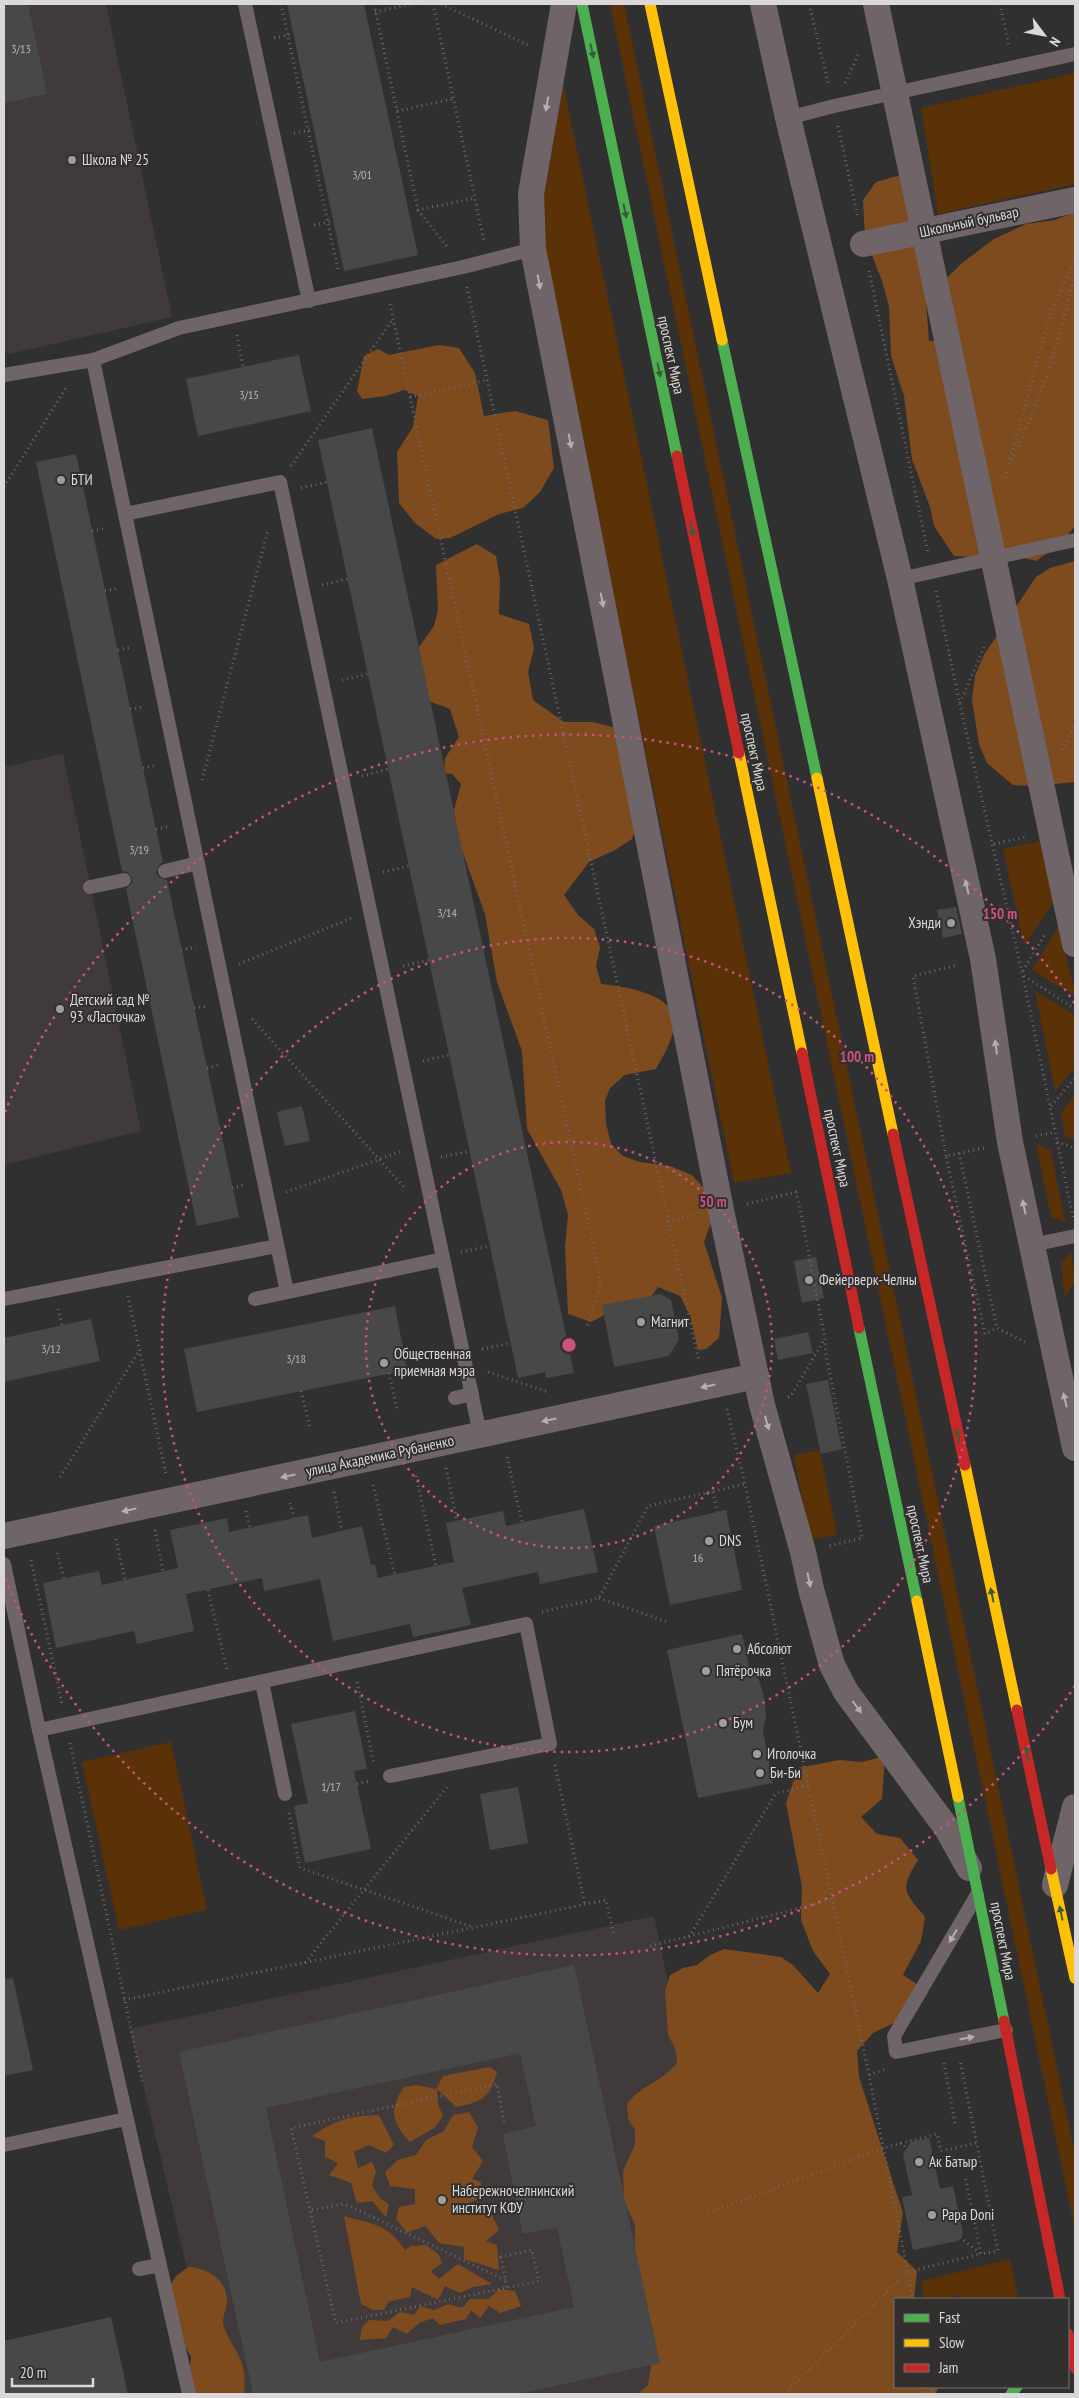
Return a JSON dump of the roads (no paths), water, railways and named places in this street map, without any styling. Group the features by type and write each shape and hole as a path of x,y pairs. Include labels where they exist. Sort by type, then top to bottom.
{"main road":[{"name":"проспект Мира","path":"582,4 978,1894 1059,2297"},
{"path":"650,4 1075,1978"},
{"path":"1069,2339 1075,2368"}],"street":[{"path":"564,4 531,194 533,249 721,1210 756,1376 814,1599 836,1672 846,1692 946,1827 965,1859 978,1894"},
{"path":"763,4 788,118 900,579 983,959 1010,1142 1075,1448"},
{"path":"877,9 1075,944"},
{"name":"Школьный бульвар","path":"863,244 1075,200"},
{"name":"улица Академика Рубаненко","path":"4,1536 179,1493 480,1434 756,1376"},
{"path":"1055,1885 1075,1806"}],"lane":[{"path":"245,4 309,301"},
{"path":"788,118 834,106 1075,54"},
{"path":"4,375 93,360 179,328 462,267 533,249"},
{"path":"93,360 287,1292"},
{"path":"125,514 280,482 480,1434"},
{"path":"900,579 1075,540"},
{"path":"165,871 198,863"},
{"path":"90,887 124,880"},
{"path":"1032,1245 1075,1236"},
{"path":"4,1299 277,1246"},
{"path":"255,1299 443,1257"},
{"path":"455,1398 472,1394"},
{"path":"4,1564 39,1730 189,2394"},
{"path":"39,1730 526,1624 550,1744 390,1776"},
{"path":"262,1682 284,1794"},
{"path":"978,1894 894,2036 896,2052 1006,2030"},
{"path":"4,2146 126,2119"},
{"path":"139,2269 160,2265"}],"place":[{"name":"Школа № 25","path":"72,160"},
{"name":"БТИ","path":"61,480"},
{"name":"Хэнди","path":"951,923"},
{"name":"Детский сад № 93 «Ласточка»","path":"60,1009"},
{"name":"Фейерверк-Челны","path":"809,1280"},
{"name":"Магнит","path":"641,1322"},
{"name":"Общественная приемная мэра","path":"384,1363"},
{"name":"DNS","path":"709,1541"},
{"name":"Абсолют","path":"737,1649"},
{"name":"Пятёрочка","path":"706,1671"},
{"name":"Бум","path":"723,1723"},
{"name":"Иголочка","path":"757,1754"},
{"name":"Би-Би","path":"760,1773"},
{"name":"Ак Батыр","path":"919,2162"},
{"name":"Набережночелнинский институт КФУ","path":"442,2200"},
{"name":"Papa Doni","path":"932,2215"}]}
